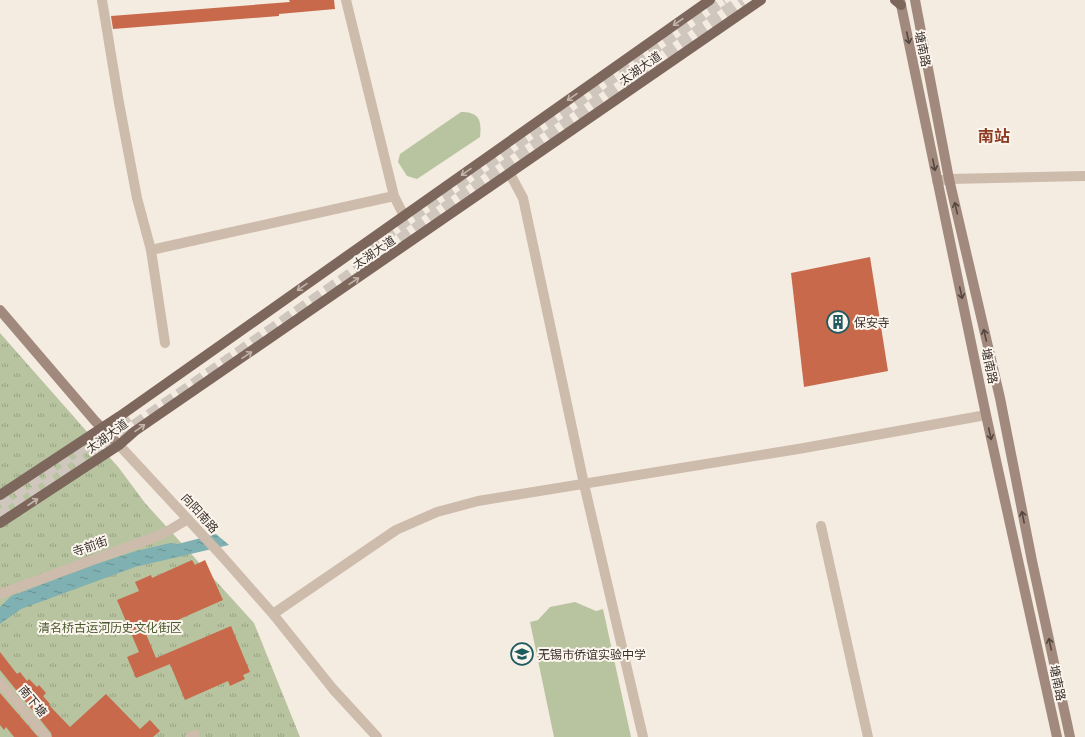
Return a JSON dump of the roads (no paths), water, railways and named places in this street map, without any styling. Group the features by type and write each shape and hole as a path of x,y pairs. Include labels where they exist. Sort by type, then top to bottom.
{"main road":[{"name":"太湖大道","path":"0,495 103,428 710,0"},
{"name":"太湖大道","path":"0,523 119,445 135,431 761,0"},
{"name":"塘南路","path":"915,0 949,179 1000,398 1032,561 1070,737"},
{"name":"塘南路","path":"898,2 986,415 1057,737"},
{"name":"向阳南路","path":"0,310 92,418 119,445"}],"street":[{"path":"102,0 122,118 138,198 151,250 165,344"},
{"path":"346,0 394,196 404,216"},
{"path":"510,174 523,198 584,484 643,737"},
{"path":"937,181 949,179 1085,176"},
{"path":"151,250 394,196"},
{"path":"273,614 396,530 437,512 478,501 804,448 986,415"},
{"name":"向阳南路","path":"119,445 221,555 273,614 333,689 376,737"},
{"name":"寺前街","path":"0,594 163,534 190,522"},
{"path":"821,526 868,737"},
{"name":"南下塘","path":"0,682 46,737"}],"water":[{"path":"216,534 229,545 135,567 21,609 0,624 0,607 11,596 96,564 136,551 170,543 178,544"}],"tunnel":[{"path":"368,247 724,0"},
{"path":"0,516 124,433 742,0"},
{"path":"0,504 128,416"}],"place":[{"name":"保安寺","path":"838,322"},
{"name":"无锡市侨谊实验中学","path":"522,654"}],"district":[{"name":"南站","path":"994,136"}],"park label":[{"name":"清名桥古运河历史文化街区","path":"110,627"}]}
